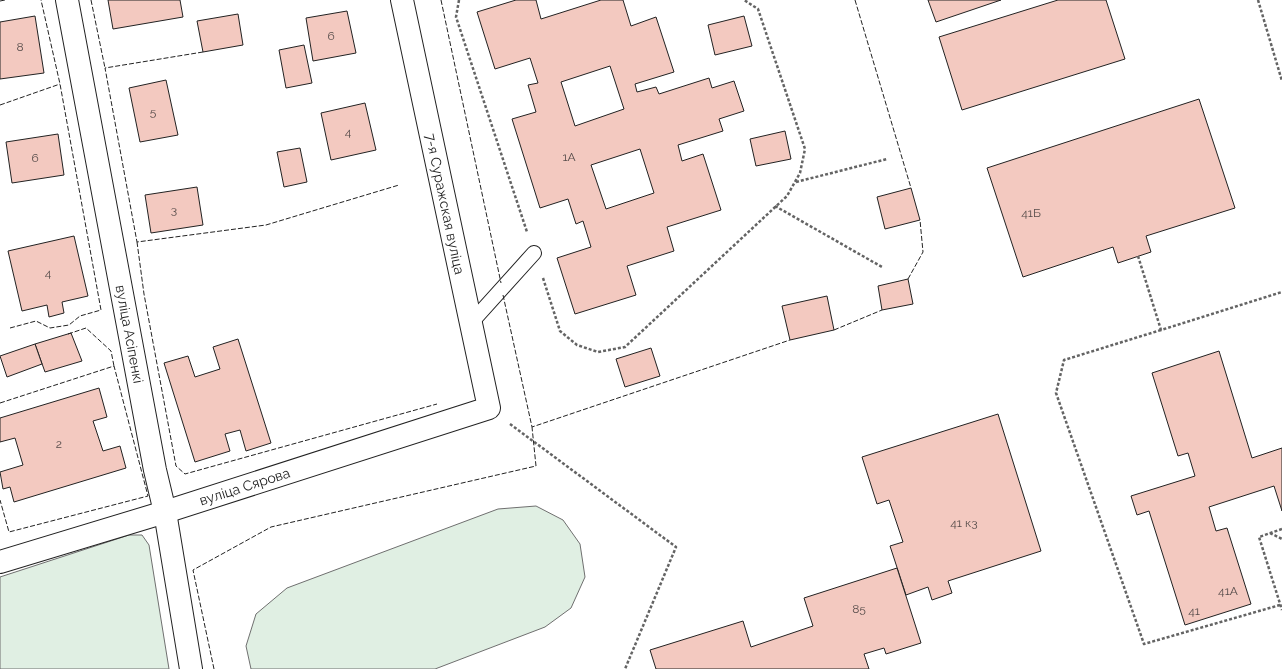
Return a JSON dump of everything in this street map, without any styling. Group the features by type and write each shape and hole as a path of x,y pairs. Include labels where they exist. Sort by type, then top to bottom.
{"street":[{"name":"вуліца Асіпенкі","path":"67,0 152,454 165,512 191,669"},
{"name":"7-я Суражская вуліца","path":"402,0 489,408"},
{"name":"вуліца Сярова","path":"0,562 165,512 489,408"}],"lane":[{"path":"470,324 534,253"}],"path":[{"path":"459,0 456,17 560,331 577,345 598,352 624,347 787,196 800,173 805,149 758,9 744,0"},
{"path":"1258,0 1282,81"},
{"path":"795,182 887,159"},
{"path":"775,206 882,267"},
{"path":"1138,256 1161,330"},
{"path":"1280,605 1144,644 1056,393 1064,360 1282,292"},
{"path":"489,408 676,547 625,669"},
{"path":"1282,529 1259,537 1282,610"},
{"path":"1269,533 1282,539"}],"green space":[{"path":"536,506 563,520 580,544 585,577 571,608 545,627 435,669 251,669 246,646 256,614 287,588 498,509"},
{"path":"129,535 142,535 149,545 169,669 0,669 0,577"}],"building":[{"path":"108,0 180,0 183,17 113,29"},
{"path":"516,0 536,0 541,19 601,0 623,0 631,26 656,17 674,72 635,84 637,92 656,87 659,94 709,78 712,88 734,81 744,111 719,119 723,131 678,145 682,161 703,154 721,210 667,227 674,251 627,266 636,295 575,314 557,258 591,247 583,221 576,224 568,199 540,208 512,119 536,112 528,85 538,83 530,58 495,69 477,12","holes":["610,66 624,109 575,126 561,82","640,149 654,193 606,209 591,165"]},
{"path":"928,0 1001,0 936,22"},
{"path":"1058,0 1106,0 1125,59 962,110 939,37"},
{"path":"347,11 356,53 313,61 306,18"},
{"path":"238,14 243,45 203,52 197,21"},
{"path":"35,16 44,73 0,79 0,22"},
{"path":"744,16 752,46 715,55 708,25"},
{"path":"304,45 312,83 286,88 279,50"},
{"path":"166,80 178,135 140,142 129,88"},
{"path":"1199,99 1235,208 1146,236 1151,252 1118,263 1113,247 1023,277 987,168"},
{"path":"365,103 376,150 331,160 321,113"},
{"path":"785,131 791,159 756,166 750,139"},
{"path":"58,134 64,175 12,183 6,142"},
{"path":"300,148 307,182 284,187 277,152"},
{"path":"197,187 203,225 151,233 145,195"},
{"path":"911,188 920,220 885,229 877,197"},
{"path":"74,236 88,296 62,302 64,313 49,317 47,305 22,311 8,251"},
{"path":"908,279 913,304 882,310 878,286"},
{"path":"827,296 834,330 790,340 782,306"},
{"path":"71,333 82,361 45,372 35,344"},
{"path":"238,339 271,443 246,451 240,430 225,434 230,451 195,462 164,363 188,356 195,377 220,369 213,347"},
{"path":"35,344 42,364 7,377 0,356"},
{"path":"651,348 660,376 625,387 616,359"},
{"path":"1219,351 1252,458 1282,448 1282,511 1274,486 1209,507 1216,531 1227,528 1251,604 1185,625 1149,511 1137,515 1131,496 1195,476 1188,453 1178,456 1152,373"},
{"path":"99,388 107,417 93,421 103,451 120,446 126,468 14,502 10,487 3,489 0,472 23,465 15,438 0,442 0,418"},
{"path":"998,414 1041,551 948,581 952,593 932,600 928,587 906,595 890,546 903,542 889,500 877,504 862,457"},
{"path":"897,568 921,643 886,654 884,648 864,654 869,669 656,669 650,650 743,621 751,647 813,626 804,598"}],"fence":[{"path":"0,1 5,0"},
{"path":"10,328 36,321 50,328 69,325 80,316 101,310 60,84 41,0"},
{"path":"91,0 105,68"},
{"path":"441,0 501,283"},
{"path":"855,0 911,188"},
{"path":"203,52 105,68 137,242 266,225 399,185"},
{"path":"0,105 60,84"},
{"path":"908,279 923,252 920,220"},
{"path":"137,242 144,294 176,466 185,474 437,404"},
{"path":"503,295 532,427 790,340"},
{"path":"834,330 882,310"},
{"path":"68,334 86,328 111,351 114,366"},
{"path":"0,403 114,366 148,496 9,532 0,500"},
{"path":"214,669 193,570 271,527 536,466 532,427"}]}
